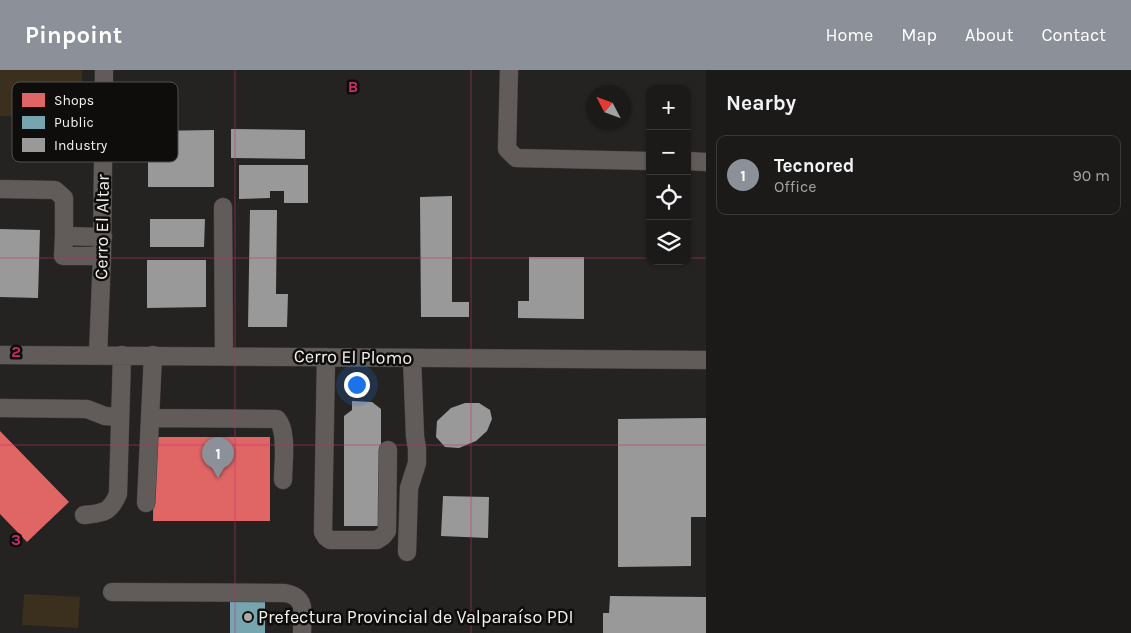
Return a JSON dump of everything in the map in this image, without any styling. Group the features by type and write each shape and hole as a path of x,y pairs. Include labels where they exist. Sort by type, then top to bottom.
{"street":[{"path":"508,70 507,149 516,158 646,161"},
{"path":"691,161 706,162"},
{"name":"Cerro El Altar","path":"98,355 103,162"},
{"path":"0,190 55,190 64,198 63,256 102,256"},
{"path":"223,207 224,356"},
{"path":"64,236 102,237"},
{"name":"Cerro El Plomo","path":"0,355 706,360"},
{"path":"84,515 103,513 113,505 118,494 122,355"},
{"path":"146,503 153,355"},
{"path":"326,357 323,532 330,540 377,540 387,531 388,450"},
{"path":"408,552 409,488 417,462 412,358"},
{"path":"0,408 87,409 105,416 120,417"},
{"path":"150,418 277,419 282,424 283,432 282,480"},
{"path":"112,592 292,594 301,600 302,633"}],"shaded area":[{"path":"0,70 82,70 82,82 12,82 12,116 0,116"},
{"path":"24,594 80,597 78,628 22,625"}],"building: Shops":[{"path":"0,431 69,502 27,542 0,514"},
{"path":"154,437 270,437 270,521 153,521"}],"building: Public":[{"name":"Prefectura Provincial de Valparaíso PDI","path":"230,600 265,600 265,633 230,633"}],"building: Industry":[{"path":"231,129 305,130 305,159 231,158"},
{"path":"214,130 214,187 148,187 148,162 178,162 178,131"},
{"path":"239,165 308,165 308,203 284,203 284,191 270,191 270,198 239,199"},
{"path":"452,196 452,302 469,302 469,317 421,317 420,197"},
{"path":"250,210 277,210 276,294 288,294 287,327 248,327"},
{"path":"150,219 205,219 204,247 150,247"},
{"path":"0,229 40,230 38,298 0,297"},
{"path":"529,257 584,257 584,319 518,318 518,301 529,301"},
{"path":"147,260 206,260 206,307 147,308"},
{"path":"352,401 372,402 381,409 381,526 344,526 344,416 352,410"},
{"path":"465,403 479,403 490,410 492,419 487,431 476,441 459,448 445,447 436,437 437,421 451,408"},
{"path":"706,418 706,517 691,517 691,566 618,567 618,419"},
{"path":"443,496 489,497 488,538 441,536"},
{"path":"610,596 706,597 706,633 603,633 603,613 609,613"}],"place":[{"name":"Tecnored","path":"218,478"},
{"name":"Prefectura Provincial de Valparaíso PDI","path":"248,617"}]}
